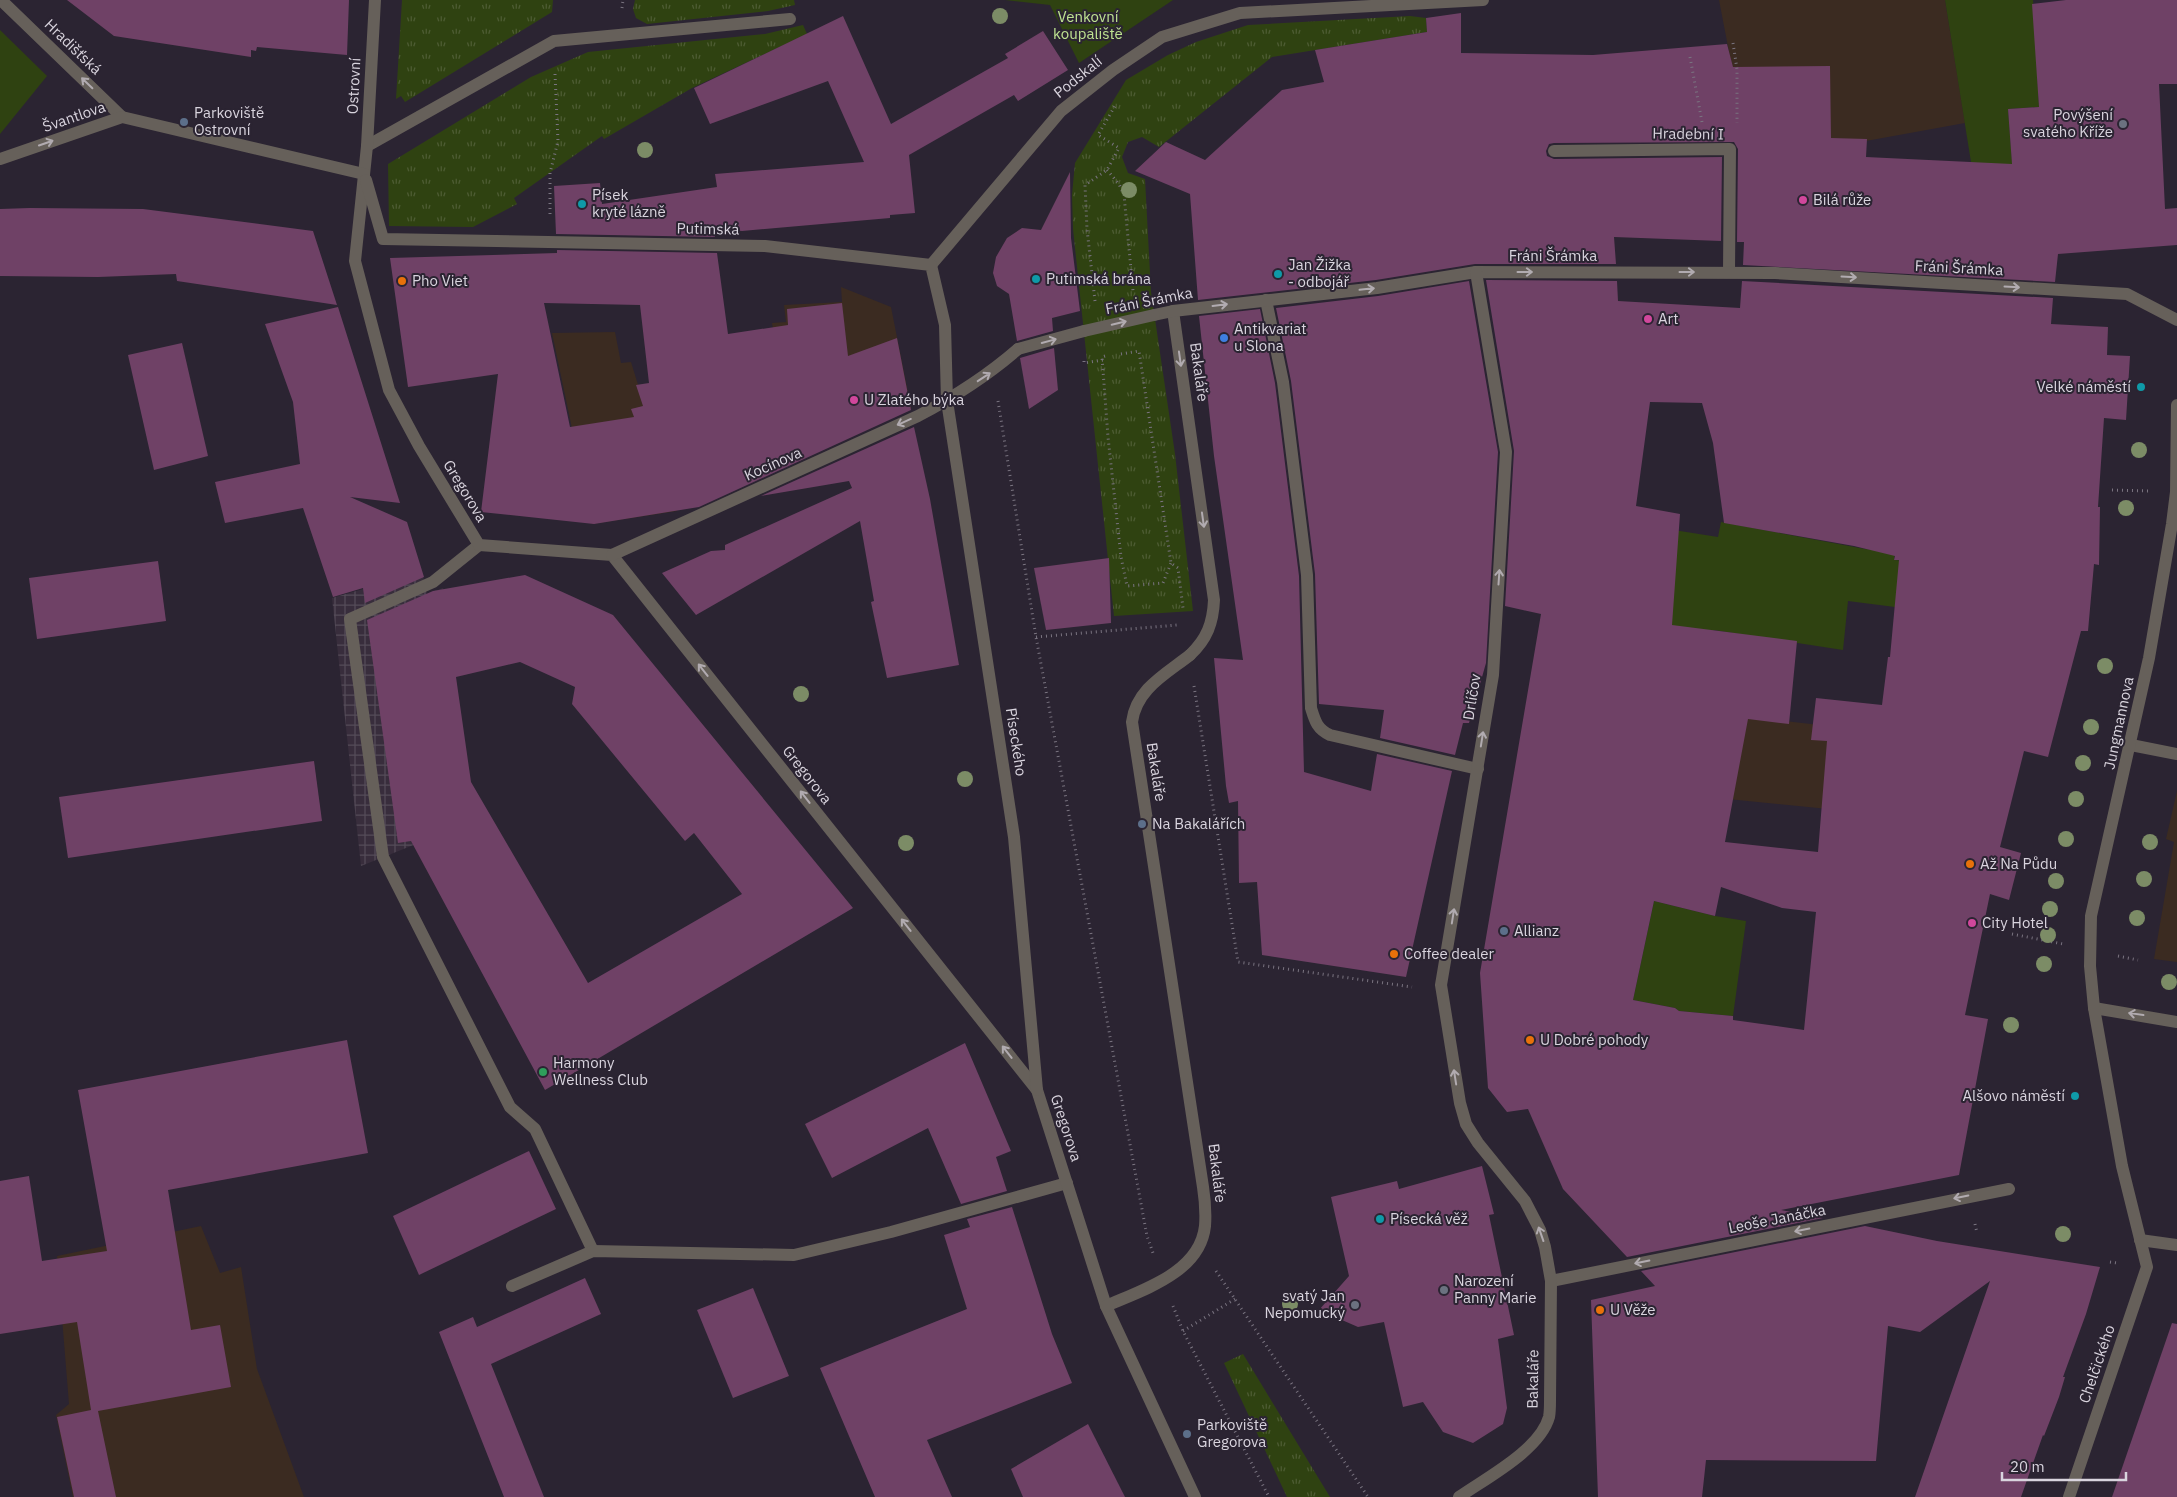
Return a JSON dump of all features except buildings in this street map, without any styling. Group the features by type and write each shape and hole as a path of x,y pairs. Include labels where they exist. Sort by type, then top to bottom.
{"street":[{"name":"Hradišťská","path":"1,0 122,117"},
{"name":"Ostrovní","path":"364,174 375,0"},
{"name":"Podskalí","path":"931,265 1061,111 1112,70 1162,37 1240,13 1483,0"},
{"path":"367,146 554,41 790,19"},
{"name":"Švantlova","path":"0,159 122,117 364,174"},
{"name":"Hradební I","path":"1554,150 1730,149 1729,272"},
{"name":"Putimská","path":"364,174 383,239 765,246 931,265"},
{"name":"Gregorova","path":"364,174 355,261 389,390 419,446 479,545 612,555 1037,1090 1106,1306 1195,1497"},
{"path":"931,265 945,325 947,401"},
{"name":"Fráni Šrámka","path":"947,401 993,371 1018,349 1084,331 1173,311 1377,288 1476,272 1775,273 2127,294 2177,320"},
{"name":"Drlíčov","path":"1466,1124 1460,1103 1442,985 1493,675 1506,452 1476,272"},
{"path":"1266,300 1283,382 1307,575 1311,708 1315,721 1321,731 1330,736 1478,769"},
{"name":"Bakaláře","path":"1106,1306 1163,1280 1184,1264 1198,1247 1205,1228 1203,1187 1132,722 1134,708 1141,696 1201,644 1209,630 1213,616 1214,600 1173,311"},
{"name":"Kocínova","path":"612,555 947,401"},
{"name":"Píseckého","path":"947,401 1014,837 1037,1090"},
{"path":"2177,406 2177,442"},
{"name":"Jungmannova","path":"2094,1008 2090,950 2091,916 2131,745 2151,649 2176,492 2177,442"},
{"path":"479,545 433,582 350,619 383,857 510,1107 535,1129 593,1251"},
{"path":"2131,745 2177,754"},
{"path":"2177,1022 2094,1008 2122,1166 2140,1240 2177,1245"},
{"name":"Bakaláře","path":"1459,1497 1528,1448 1540,1434 1549,1418 1551,1281 1545,1247 1534,1215 1478,1143 1466,1124"},
{"path":"512,1286 593,1251 794,1254 891,1232 1067,1183"},
{"name":"Leoše Janáčka","path":"1551,1281 2009,1189"},
{"name":"Chelčického","path":"2070,1497 2147,1267 2140,1240"}],"path":[{"path":"550,242 550,173 558,141 554,41"},
{"path":"1730,149 1737,138 1737,69 1733,43"},
{"path":"1690,57 1707,150"},
{"path":"1104,301 1095,304 1087,229 1085,185 1107,170 1118,148 1098,135 1116,104"},
{"path":"1107,170 1119,184 1124,195 1134,294 1126,296"},
{"path":"1171,562 1163,583 1127,586 1120,548 1108,437 1102,357 1139,351 1171,562 1178,568 1184,611"},
{"path":"993,371 1036,637 1147,1236 1183,1331 1269,1497"},
{"path":"2112,490 2176,492"},
{"path":"1036,637 1184,624"},
{"path":"1190,655 1238,962 1405,988 1442,985"},
{"path":"2012,934 2090,950"},
{"path":"1198,1247 1368,1497"},
{"path":"1183,1331 1235,1299"}],"shaded area":[{"path":"1719,0 1945,0 1965,123 1866,141 1742,141 1730,57"},
{"path":"841,287 891,307 911,408 818,448 783,387 772,323 786,322 784,305 842,302"},
{"path":"615,332 621,363 631,362 677,511 592,524 552,333"},
{"path":"422,572 427,594 443,588 452,635 416,844 361,866 332,598"},
{"path":"1697,711 1881,732 1828,809 1678,794"},
{"path":"2177,791 2177,962 2154,959 2174,842 2166,839"},
{"path":"201,1226 220,1273 241,1267 257,1369 304,1497 73,1497 56,1415 69,1404 57,1256"}],"green space":[{"path":"402,0 553,0 552,12 405,102 401,96 396,99"},
{"path":"635,0 794,0 795,5 768,11 647,24 636,18 633,9"},
{"name":"Venkovní koupaliště","path":"1005,0 1173,0 1079,63 1050,5"},
{"path":"1945,0 2033,0 2039,107 2008,109 2013,174 1971,162"},
{"path":"1410,16 1426,18 1427,32 1272,57 1159,147 1142,137 1128,142 1122,157 1128,173 1145,179 1151,292 1175,454 1193,611 1114,616 1073,229 1072,195 1075,163 1126,80 1168,55 1196,42 1248,25"},
{"path":"803,25 807,34 692,88 604,139 602,136 514,198 517,204 473,227 389,226 388,164 531,77 588,52 765,34"},
{"path":"0,30 47,76 0,134"},
{"path":"1721,522 1865,549 1895,552 1894,560 1918,562 1895,607 1848,601 1843,650 1714,630 1705,646 1631,600 1642,525 1718,537"},
{"path":"1654,901 1715,916 1746,921 1733,1016 1679,1011 1675,1008 1633,1000"},
{"path":"1243,1354 1330,1497 1287,1497 1224,1363"}],"place":[{"name":"Parkoviště Ostrovní","path":"184,122"},
{"name":"Povýšení svatého Kříže","path":"2123,124"},
{"name":"Bilá růže","path":"1803,200"},
{"name":"Písek kryté lázně","path":"582,204"},
{"name":"Jan Žižka - odbojář","path":"1278,274"},
{"name":"Putimská brána","path":"1036,279"},
{"name":"Pho Viet","path":"402,281"},
{"name":"Art","path":"1648,319"},
{"name":"Antikvariat u Slona","path":"1224,338"},
{"name":"Velké náměstí","path":"2141,387"},
{"name":"U Zlatého býka","path":"854,400"},
{"name":"Na Bakalářích","path":"1142,824"},
{"name":"Až Na Půdu","path":"1970,864"},
{"name":"City Hotel","path":"1972,923"},
{"name":"Allianz","path":"1504,931"},
{"name":"Coffee dealer","path":"1394,954"},
{"name":"U Dobré pohody","path":"1530,1040"},
{"name":"Harmony Wellness Club","path":"543,1072"},
{"name":"Alšovo náměstí","path":"2075,1096"},
{"name":"Písecká věž","path":"1380,1219"},
{"name":"Narození Panny Marie","path":"1444,1290"},
{"name":"svatý Jan Nepomucký","path":"1355,1305"},
{"name":"U Věže","path":"1600,1310"},
{"name":"Parkoviště Gregorova","path":"1187,1434"}]}
